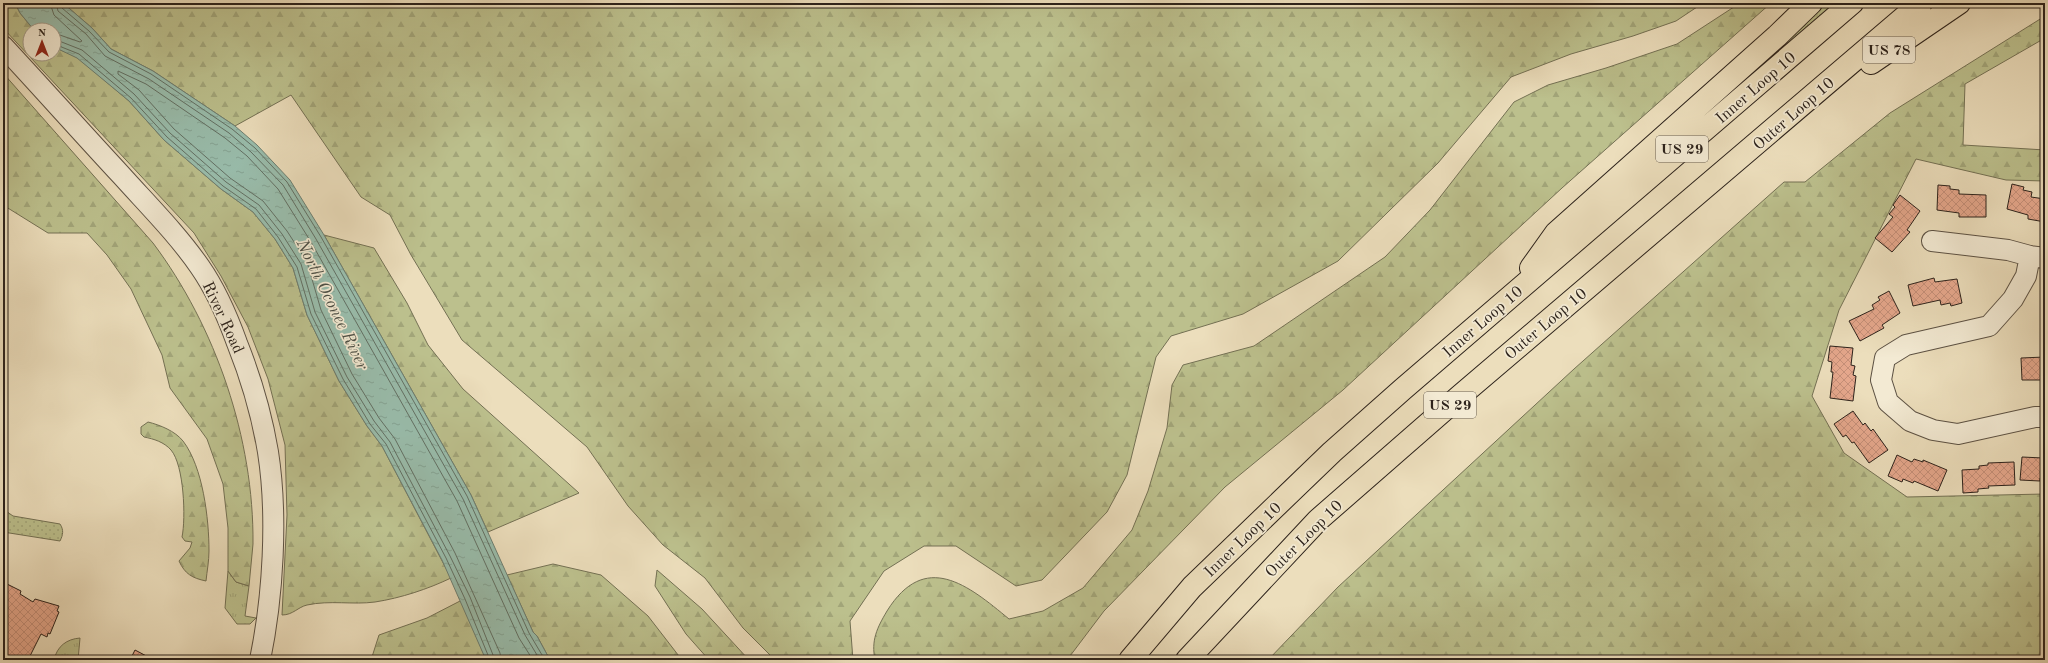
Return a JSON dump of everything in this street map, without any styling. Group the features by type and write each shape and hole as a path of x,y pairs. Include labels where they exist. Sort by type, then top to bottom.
{"highway":[{"path":"1512,295 1556,233 1777,36 1811,3"},
{"name":"Inner Loop 10","path":"1130,660 1192,587 1356,431 1852,3"},
{"name":"Outer Loop 10","path":"1187,660 1318,520 1472,385 1921,3"},
{"name":"US 78","path":"1818,92 1848,79 1923,26 1959,3"}],"street":[{"name":"River Road","path":"3,46 166,224 201,268 227,315 242,356 256,402 268,452 272,499 271,565 266,624 260,660"},
{"path":"1932,241 2008,250 2038,257 2013,298 1989,326 1906,345 1885,358 1881,380 1888,402 1910,421 1933,430 1958,434 2035,417 2045,417"}],"green space":[{"path":"3,3 15,3 20,13 27,22 22,22 22,48 3,28"},
{"path":"63,3 1703,3 1676,21 1633,36 1571,54 1511,77 1438,163 1338,261 1243,314 1171,336 1156,357 1127,475 1107,512 1042,580 1016,586 956,546 924,546 884,571 850,621 853,660 775,660 743,628 705,578 663,545 628,506 587,447 462,340 411,255 390,215 361,197 291,95 235,126 153,71 111,49 92,28"},
{"path":"1740,3 1771,3 1562,188 1343,390 1225,487 1104,611 1067,660 875,660 874,640 880,623 901,592 916,582 931,578 947,579 962,585 978,595 1009,619 1043,611 1083,588 1132,530 1148,491 1167,428 1172,385 1183,365 1254,346 1385,257 1430,210 1514,102 1548,85 1606,68 1677,44"},
{"path":"1825,3 1838,3 1789,46 1786,40"},
{"path":"2045,16 2045,38 1965,84 1963,145 2045,150 2045,181 2006,180 1916,159 1839,310 1812,396 1844,453 1907,497 2045,494 2045,660 1268,660 1338,587 1574,369 1784,182 1805,182 1890,113"},
{"path":"62,50 77,57 129,101 164,140 221,189 253,212 275,239 293,268 307,315 339,381 367,426 382,446 451,578 414,593 395,598 367,603 307,605 289,614 282,615 287,515 285,445 268,379 248,327 221,276 194,233 35,62 62,62"},
{"path":"3,73 153,243 175,276 213,347 227,386 247,464 252,504 253,544 249,586 236,582 228,571 228,528 223,484 207,439 170,388 162,355 131,289 107,255 87,233 48,233 3,205"},
{"path":"324,235 374,248 407,303 428,345 463,389 579,493 488,532 471,495"},
{"path":"148,422 167,429 180,437 190,452 196,465 204,494 208,524 209,555 206,581 190,575 186,572 179,561 190,548 192,542 185,541 182,537 184,505 179,467 175,457 168,447 159,441 144,437 141,434 141,427"},
{"path":"3,509 13,516 60,524 63,532 60,541 3,532"},
{"path":"553,564 601,575 648,616 682,660 550,660 537,636 533,632 507,575"},
{"path":"657,570 702,609 749,660 709,660 686,634 655,586"},
{"path":"228,571 236,582 249,586 245,616 256,618 250,624 237,624 225,608"},
{"path":"462,600 486,660 371,660 379,635 427,618"},
{"path":"80,638 78,660 54,660 55,655 63,644"}],"water":[{"name":"North Oconee River","path":"15,3 63,3 92,28 111,49 153,71 235,126 257,145 290,180 324,235 471,495 533,632 537,636 550,660 486,660 442,560 382,446 367,426 339,381 307,315 293,268 275,239 253,212 221,189 164,140 129,101 77,58 62,51 62,22 27,22 20,13"}],"building":[{"path":"2012,184 2024,187 2023,190 2032,192 2031,197 2045,199 2045,222 2028,219 2028,215 2007,209"},
{"path":"1938,185 1950,186 1950,189 1959,190 1959,194 1986,195 1986,217 1959,217 1959,213 1937,210"},
{"path":"1900,195 1920,211 1907,230 1910,232 1892,252 1875,238 1893,217 1889,214 1895,207 1893,205"},
{"path":"1934,278 1935,282 1957,279 1962,303 1951,306 1950,303 1941,305 1940,300 1913,306 1908,285"},
{"path":"1889,291 1900,313 1882,325 1884,328 1860,341 1849,321 1874,309 1872,305 1880,300 1878,297"},
{"path":"1830,346 1853,348 1851,365 1855,366 1853,375 1856,376 1853,401 1830,398 1833,372 1831,372 1832,362 1828,361"},
{"path":"2045,357 2045,380 2022,380 2021,358"},
{"path":"1853,411 1863,425 1865,423 1871,431 1873,429 1888,450 1869,463 1854,442 1852,443 1846,435 1843,437 1834,424"},
{"path":"1897,455 1912,462 1914,459 1923,462 1923,460 1947,470 1938,491 1914,481 1913,483 1903,479 1902,482 1888,476"},
{"path":"2043,455 2045,455 2045,478 2040,478 2040,481 2020,480 2022,457 2043,458"},
{"path":"2014,462 2015,485 1988,486 1989,488 1978,489 1978,492 1963,493 1962,470 1979,469 1979,466 1988,465 1988,463"},
{"path":"3,582 21,591 20,594 33,602 35,599 59,606 57,611 59,612 50,634 48,633 47,637 41,634 28,660 3,660"},
{"path":"135,650 154,660 130,660"}]}
